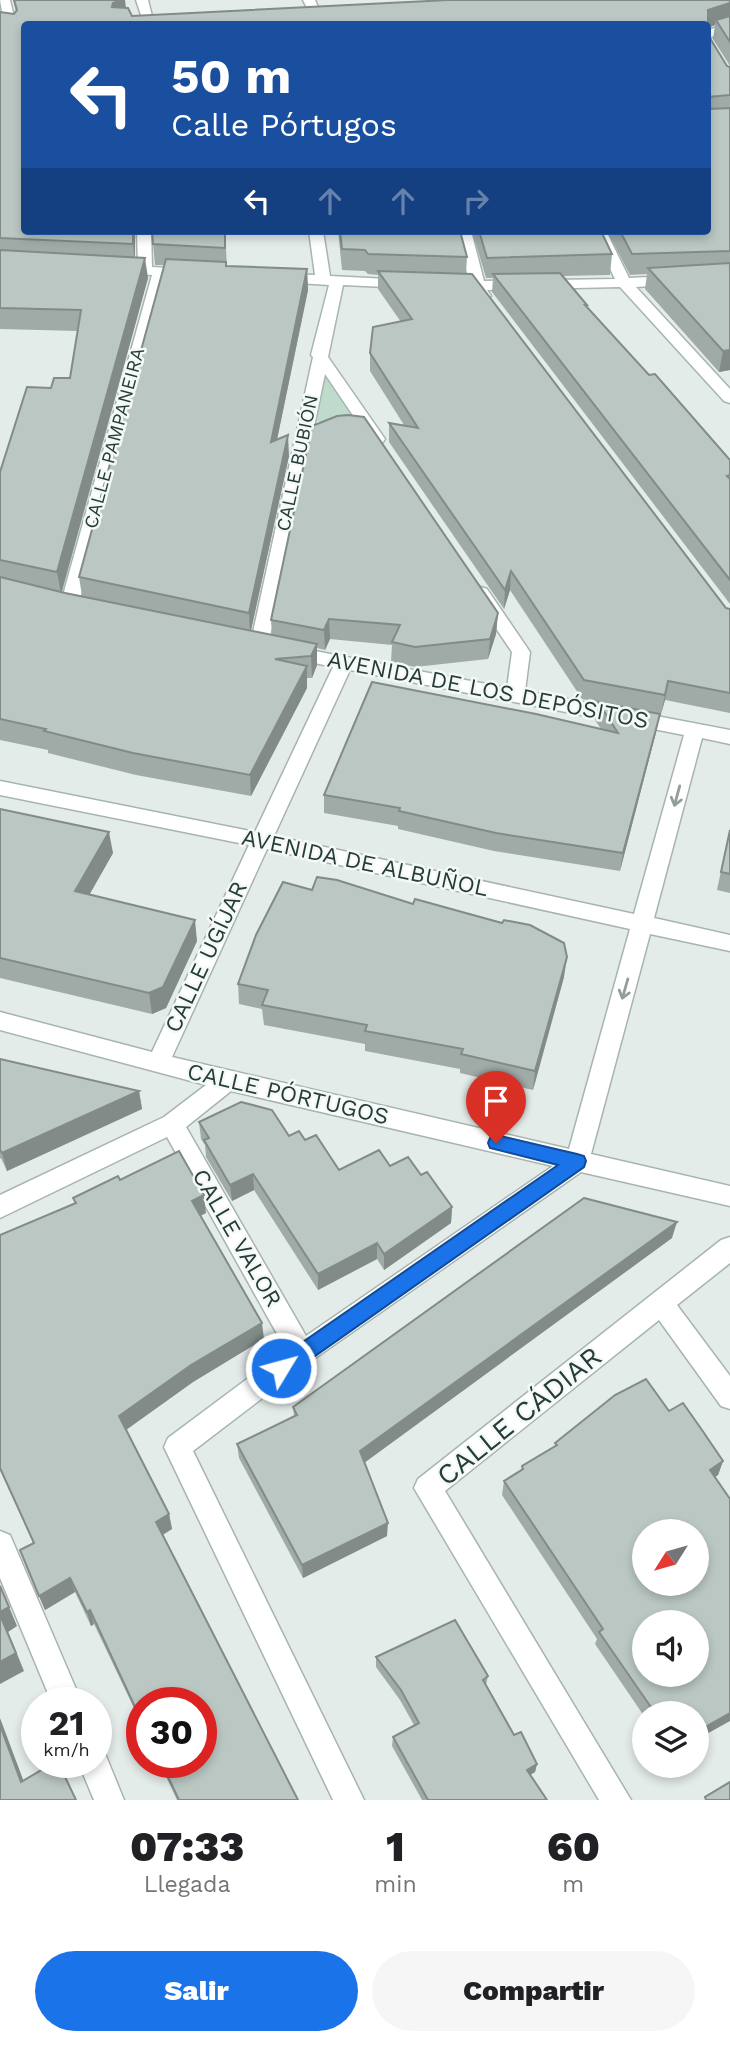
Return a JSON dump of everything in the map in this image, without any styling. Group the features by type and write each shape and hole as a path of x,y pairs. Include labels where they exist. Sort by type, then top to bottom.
{"street":[{"path":"4,0 5,29"},
{"path":"140,21 142,0"},
{"path":"309,0 310,16 330,15"},
{"path":"711,33 730,28"},
{"name":"CALLE PAMPANEIRA","path":"46,600 75,607 153,271 145,235"},
{"path":"317,235 330,281"},
{"path":"465,235 478,287 495,309"},
{"path":"602,235 624,283 730,398"},
{"path":"106,269 201,273"},
{"path":"269,277 478,287 728,279"},
{"name":"CALLE BUBIÓN","path":"252,645 306,422 330,281"},
{"path":"319,355 386,453"},
{"path":"306,422 363,419"},
{"path":"468,574 521,652 515,694"},
{"name":"AVENIDA DE LOS DEPÓSITOS","path":"252,645 730,737"},
{"name":"CALLE UGÍJAR","path":"158,1063 344,662"},
{"path":"349,1800 177,1447 302,1353 577,1161 695,730"},
{"name":"AVENIDA DE ALBUÑOL","path":"0,788 260,840 730,943"},
{"name":"CALLE PÓRTUGOS","path":"0,1021 228,1081 730,1196"},
{"path":"0,1207 172,1124 228,1081"},
{"name":"CALLE VALOR","path":"172,1124 302,1353"},
{"name":"CALLE CÁDIAR","path":"615,1800 428,1489 730,1248"},
{"path":"661,1303 730,1397"},
{"path":"0,1545 60,1687"},
{"path":"100,1778 109,1800"}],"green space":[{"path":"319,355 363,419 306,422"}],"building":[{"path":"14,0 121,0 113,3 112,7 128,8 132,16 448,0 730,0 730,3 708,10 708,21 21,21 21,235 133,235 133,244 0,238 0,12 14,14 17,10"},
{"path":"730,16 730,42 716,20"},
{"path":"711,40 730,67 730,95 711,97"},
{"path":"730,108 730,251 632,254 622,235 711,235 711,109"},
{"path":"152,235 225,235 225,248 153,244"},
{"path":"340,235 461,235 467,257 368,254 365,250 342,249"},
{"path":"480,235 603,235 612,254 487,258"},
{"path":"0,250 145,258 57,572 0,560 0,472 27,387 51,388 54,378 70,378 81,310 0,308"},
{"path":"166,259 226,262 226,266 307,269 271,442 288,435 249,613 79,577"},
{"path":"730,263 730,350 723,351 648,268"},
{"path":"378,271 472,274 726,608 730,609 730,693 668,681 665,695 584,680 511,571 505,590 389,423 418,428 370,353 373,327 412,319"},
{"path":"560,273 585,305 649,375 655,374 730,460 730,475 727,476 730,479 730,580 493,274"},
{"path":"337,416 364,417 498,613 490,639 415,647 392,642 400,625 329,619 324,630 271,620 312,426"},
{"path":"0,577 65,593 317,644 311,656 275,659 307,666 250,775 133,753 0,719"},
{"path":"372,682 618,733 598,702 660,714 623,853 496,833 399,811 400,808 324,795"},
{"path":"0,809 109,832 75,891 195,920 163,987 149,993 0,958"},
{"path":"730,830 730,874 721,872"},
{"path":"317,877 337,880 413,904 415,899 502,923 504,920 530,925 564,943 567,957 535,1071 461,1054 463,1049 365,1031 367,1025 262,1005 268,990 238,984 256,935 283,882 312,890"},
{"path":"0,1059 139,1091 2,1153"},
{"path":"241,1102 272,1110 289,1136 299,1131 305,1140 316,1135 339,1170 379,1150 390,1166 408,1157 421,1175 427,1172 452,1207 384,1254 377,1243 318,1274 253,1174 230,1185 204,1140 209,1138 199,1122"},
{"path":"179,1151 204,1195 192,1201 262,1323 191,1365 119,1416 169,1514 156,1522 298,1800 179,1800 169,1778 217,1778 217,1687 126,1688 90,1610 87,1612 70,1578 39,1596 20,1550 34,1543 0,1468 0,1235 76,1203 73,1198 118,1176 120,1180"},
{"path":"584,1198 677,1222 360,1451 388,1523 302,1565 237,1444 297,1415 293,1407"},
{"path":"646,1379 669,1411 683,1403 723,1461 710,1470 730,1499 730,1713 709,1725 709,1701 647,1701 637,1687 709,1687 709,1610 632,1610 632,1680 599,1632 603,1629 504,1481 523,1469 522,1466 557,1445 555,1443 615,1395"},
{"path":"0,1586 9,1607 0,1612"},
{"path":"0,1615 16,1653 0,1662"},
{"path":"455,1620 488,1676 483,1680 514,1735 521,1732 537,1764 527,1770 547,1800 428,1800 393,1737 419,1723 401,1690 376,1657"},
{"path":"0,1725 21,1782 28,1778 66,1778 76,1800 0,1800"},
{"path":"730,1782 730,1800 706,1800 705,1797"}],"route":[{"path":"281,1368 577,1161 496,1143"}]}
